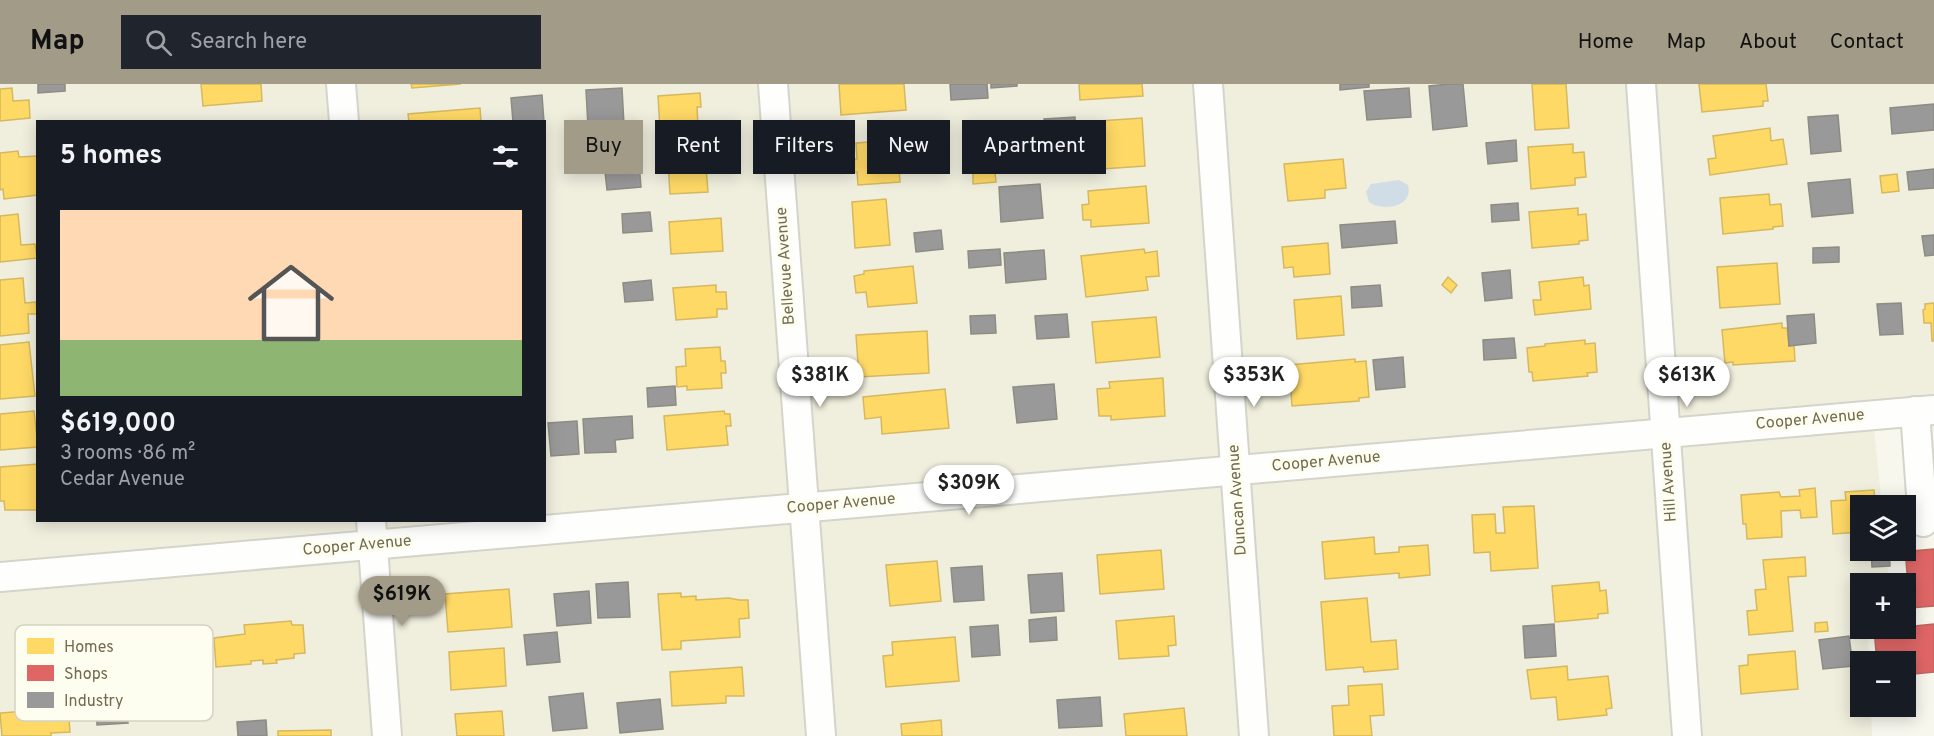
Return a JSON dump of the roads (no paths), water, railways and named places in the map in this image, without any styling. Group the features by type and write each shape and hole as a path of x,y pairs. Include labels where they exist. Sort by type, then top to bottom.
{"street":[{"path":"341,84 344,120"},
{"name":"Bellevue Avenue","path":"773,84 821,736"},
{"name":"Duncan Avenue","path":"1208,84 1254,736"},
{"name":"Hill Avenue","path":"1641,84 1687,736"},
{"path":"1923,522 1925,411"},
{"name":"Cooper Avenue","path":"546,522 803,507 1925,411"},
{"name":"Cooper Avenue","path":"0,577 372,532 544,522"},
{"path":"372,532 387,736"}]}
